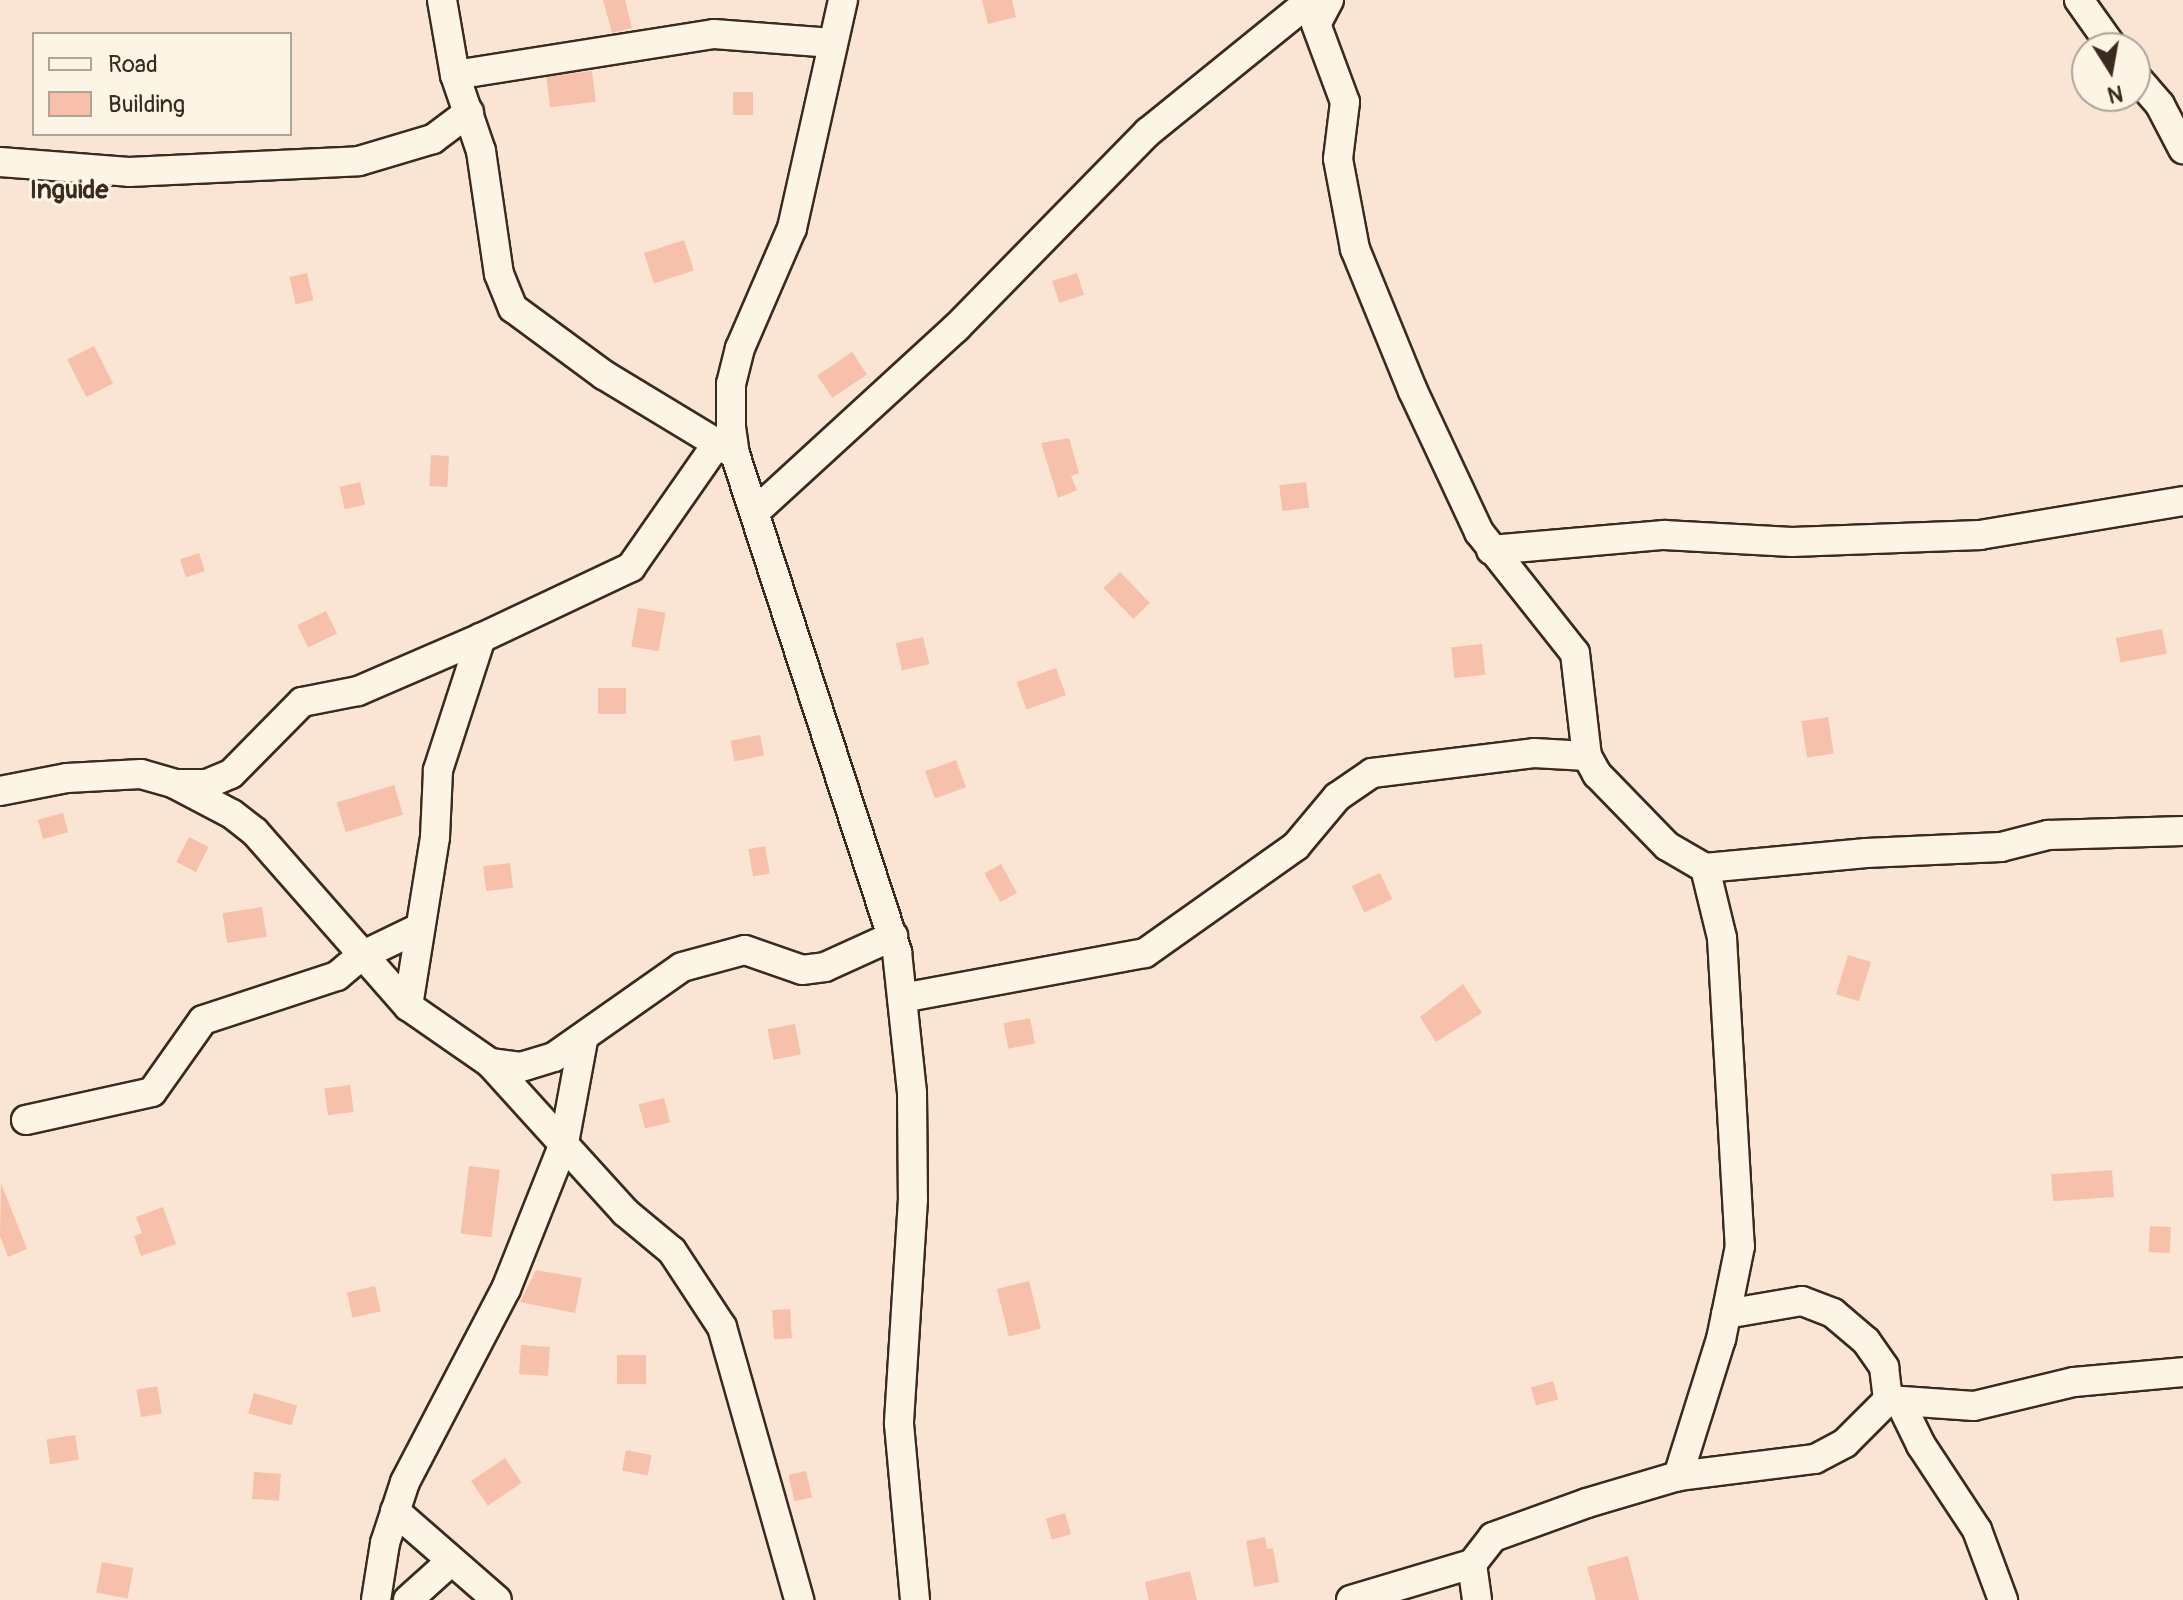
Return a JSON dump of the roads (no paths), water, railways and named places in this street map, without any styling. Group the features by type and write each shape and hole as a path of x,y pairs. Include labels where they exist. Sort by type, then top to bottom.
{"street":[{"path":"442,0 455,75 469,112 489,191 499,274 513,308 604,375 725,450"},
{"path":"843,0 792,228 740,348 731,384 725,450 755,512 893,936 912,1093 913,1199 899,1424 915,1600"},
{"path":"755,512 956,328 1148,132 1311,0"},
{"path":"1329,0 1316,24 1345,102 1338,159 1355,249 1413,391 1491,550 1575,653 1587,756 1634,815 1667,846 1705,868 1866,853 2001,847 2048,835 2183,831"},
{"path":"2079,0 2102,32"},
{"path":"455,75 714,34 833,43"},
{"path":"2151,95 2160,105 2183,149"},
{"path":"0,162 153,172 359,161 433,139 469,112"},
{"path":"175,784 207,784 231,774 302,702 358,691 481,638 631,567 725,450"},
{"path":"1491,550 1664,535 1792,542 1980,535 2183,501"},
{"path":"408,1006 417,929 435,837 438,770 481,638"},
{"path":"902,998 1145,953 1296,846 1337,797 1372,773 1534,753 1587,756"},
{"path":"0,791 67,778 141,774 175,784 255,832 408,1006 490,1063 625,1212 672,1251 722,1327 799,1600"},
{"path":"1678,1476 1726,1314 1740,1246 1722,938 1705,868"},
{"path":"26,1120 152,1092 203,1020 337,976 361,956 417,929"},
{"path":"490,1063 521,1067 554,1057 583,1040 682,967 745,950 802,970 825,967 893,936"},
{"path":"376,1600 395,1511 506,1289 564,1143 583,1040"},
{"path":"1726,1314 1802,1301 1833,1313 1866,1341 1884,1367 1895,1402 1977,1530 2003,1600"},
{"path":"1351,1600 1472,1564 1493,1537 1678,1476 1815,1459 1845,1443 1895,1402 1974,1406 2074,1382 2183,1372"},
{"path":"395,1511 497,1600"},
{"path":"408,1600 450,1562"},
{"path":"1472,1564 1477,1600"}],"district":[{"name":"Inguide","path":"69,191"}]}
